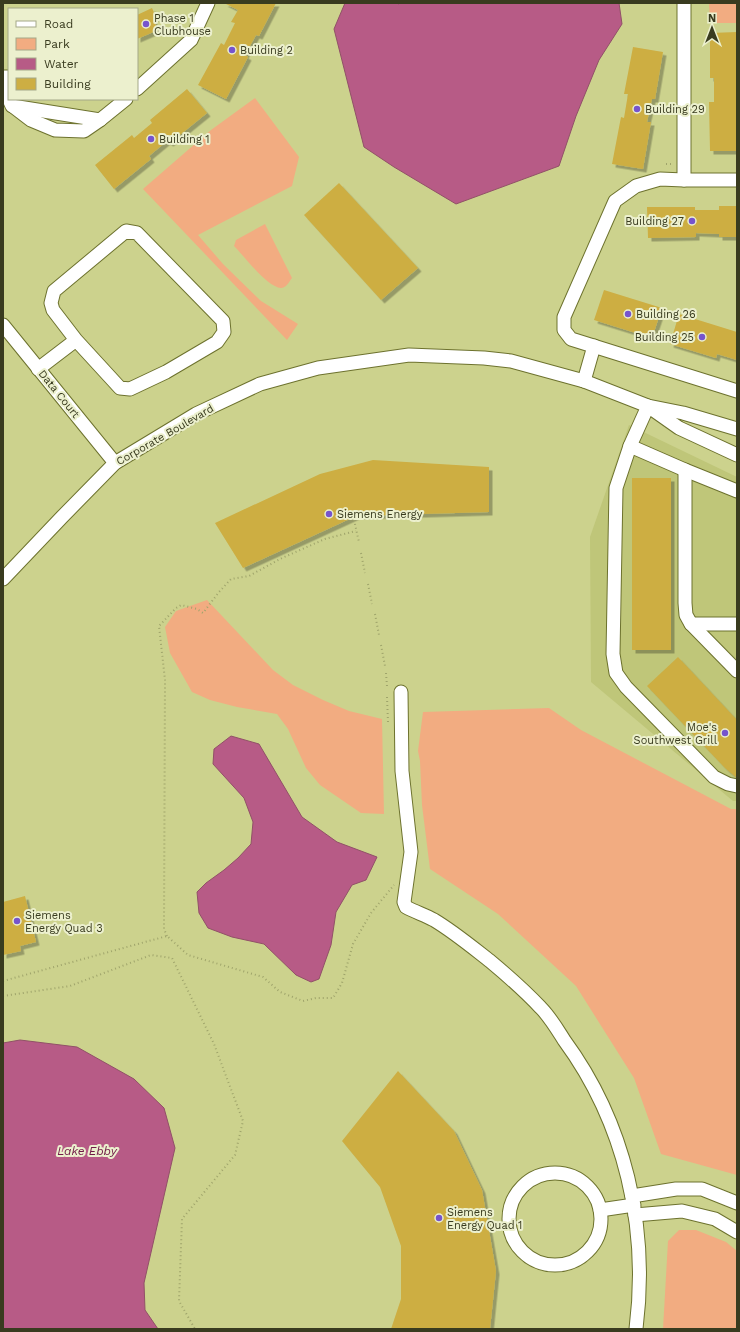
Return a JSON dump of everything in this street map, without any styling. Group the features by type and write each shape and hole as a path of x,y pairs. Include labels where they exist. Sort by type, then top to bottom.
{"street":[{"path":"138,88 191,40 208,3"},
{"path":"684,3 684,180"},
{"path":"3,86 8,97"},
{"path":"9,100 12,106 100,120 125,100"},
{"path":"737,180 660,179 636,186 616,201 564,318 564,330 571,339 737,391"},
{"path":"126,231 137,233 223,321 224,332 217,342 166,372 130,389 120,388 76,340 53,310 51,303 54,291 126,231"},
{"name":"Data Court","path":"3,325 115,463"},
{"path":"38,369 76,340"},
{"path":"584,382 594,346"},
{"name":"Corporate Boulevard","path":"3,579 115,463 196,414 260,384 318,368 410,355 484,358 511,361 584,382 648,406 683,413 737,429"},
{"path":"648,406 630,446 616,488 613,654 616,673 626,687 714,777 728,784 737,786"},
{"name":"Corporate Boulevard","path":"648,406 679,428 737,455"},
{"path":"630,446 737,491"},
{"path":"685,470 686,615 691,624 737,671"},
{"path":"691,624 737,624"},
{"path":"401,692 402,770 411,852 404,902 406,907 433,920 467,943 514,982 542,1009 578,1058 606,1111 624,1160 634,1205 640,1273 636,1329"},
{"path":"546,1174 568,1175 578,1180 588,1187 597,1200 600,1210 601,1226 593,1246 576,1260 565,1264 552,1265 540,1263 529,1257 520,1250 510,1229 509,1215 512,1202 518,1192 526,1183 546,1174"},
{"path":"600,1210 634,1205 676,1189 702,1190 737,1203"},
{"path":"634,1205 682,1211 716,1219 737,1232"}],"path":[{"path":"354,520 359,542"},
{"path":"356,531 325,539 282,558 249,576 231,579 202,613 181,605 176,608 159,626 165,680 164,929 167,936 188,955 263,977 280,992 303,1001 316,998 333,998 342,983 352,944 371,913 396,882"},
{"path":"361,553 365,574"},
{"path":"368,584 372,604"},
{"path":"375,614 379,634"},
{"path":"381,645 385,666"},
{"path":"386,673 387,686"},
{"path":"387,697 388,726"},
{"path":"3,981 167,936"},
{"path":"3,996 70,986 151,955 172,958 214,1044 243,1121 235,1155 182,1219 179,1301 195,1329"}],"shaded area":[{"path":"629,425 737,477 737,801 733,801 591,682 590,537"}],"green space":[{"path":"709,3 737,3 737,23 710,23"},
{"path":"255,98 299,157 292,186 198,235 223,264 261,301 298,324 287,340 143,189 211,130"},
{"path":"265,224 292,278 283,288 275,286 263,277 234,246 236,240"},
{"path":"207,600 273,670 293,685 349,711 382,719 384,814 361,813 320,785 306,768 288,729 277,714 237,707 210,700 192,692 170,653 165,627 176,611"},
{"path":"549,708 581,730 731,809 737,809 737,1175 661,1154 634,1078 576,986 498,914 430,869 422,805 420,761 418,751 423,712"},
{"path":"679,1230 696,1230 726,1242 737,1251 737,1329 663,1329 668,1241"}],"water":[{"path":"345,3 619,3 622,24 599,60 576,116 559,166 456,204 394,167 364,147 334,29"},
{"path":"231,736 259,744 302,817 337,842 377,857 366,880 352,885 336,912 331,945 319,979 311,982 296,975 264,944 232,937 208,928 199,913 197,892 238,858 251,844 253,822 244,798 213,764 214,749"},
{"name":"Lake Ebby","path":"20,1040 77,1047 134,1079 164,1108 175,1148 144,1283 145,1310 158,1329 3,1329 3,1043"}],"building":[{"name":"Building 2","path":"224,3 276,3 259,36 256,35 245,55 248,57 226,99 198,85 221,43 224,45 235,23 231,22 238,10"},
{"name":"Phase 1 Clubhouse","path":"152,8 156,17 153,19 158,30 138,39 138,15"},
{"name":"Building 29","path":"737,32 737,151 710,151 709,102 714,102 714,78 710,78 710,33"},
{"name":"Building 29","path":"633,47 663,52 655,99 652,99 647,122 651,122 643,169 612,164 621,117 624,118 628,94 624,94"},
{"name":"Building 1","path":"187,89 207,113 170,143 167,141 149,156 151,159 114,189 95,165 132,135 134,138 152,123 150,120"},
{"path":"339,183 418,268 381,300 304,215"},
{"name":"Building 27","path":"719,206 737,206 737,237 719,237 719,234 696,233 696,237 648,238 647,207 695,207 695,210 719,210"},
{"name":"Building 26","path":"604,290 662,308 652,338 594,320"},
{"name":"Building 25","path":"679,314 737,332 737,360 717,354 716,358 670,344"},
{"name":"Siemens Energy","path":"373,460 489,467 489,512 356,516 243,568 215,523 320,474"},
{"path":"632,478 671,478 671,650 632,650"},
{"path":"678,657 737,720 737,778 725,768 647,686"},
{"name":"Siemens Energy Quad 3","path":"25,896 36,942 20,946 21,951 3,955 3,902"},
{"name":"Siemens Energy Quad 1","path":"398,1071 454,1131 482,1190 496,1271 490,1329 391,1329 401,1299 401,1246 380,1187 342,1141"}],"place":[{"name":"Phase 1 Clubhouse","path":"146,24"},
{"name":"Building 2","path":"232,50"},
{"name":"Building 29","path":"637,109"},
{"name":"Building 1","path":"151,139"},
{"name":"Building 27","path":"692,221"},
{"name":"Building 26","path":"628,314"},
{"name":"Building 25","path":"702,337"},
{"name":"Siemens Energy","path":"329,514"},
{"name":"Moe's Southwest Grill","path":"725,733"},
{"name":"Siemens Energy Quad 3","path":"17,921"},
{"name":"Siemens Energy Quad 1","path":"439,1218"}]}
